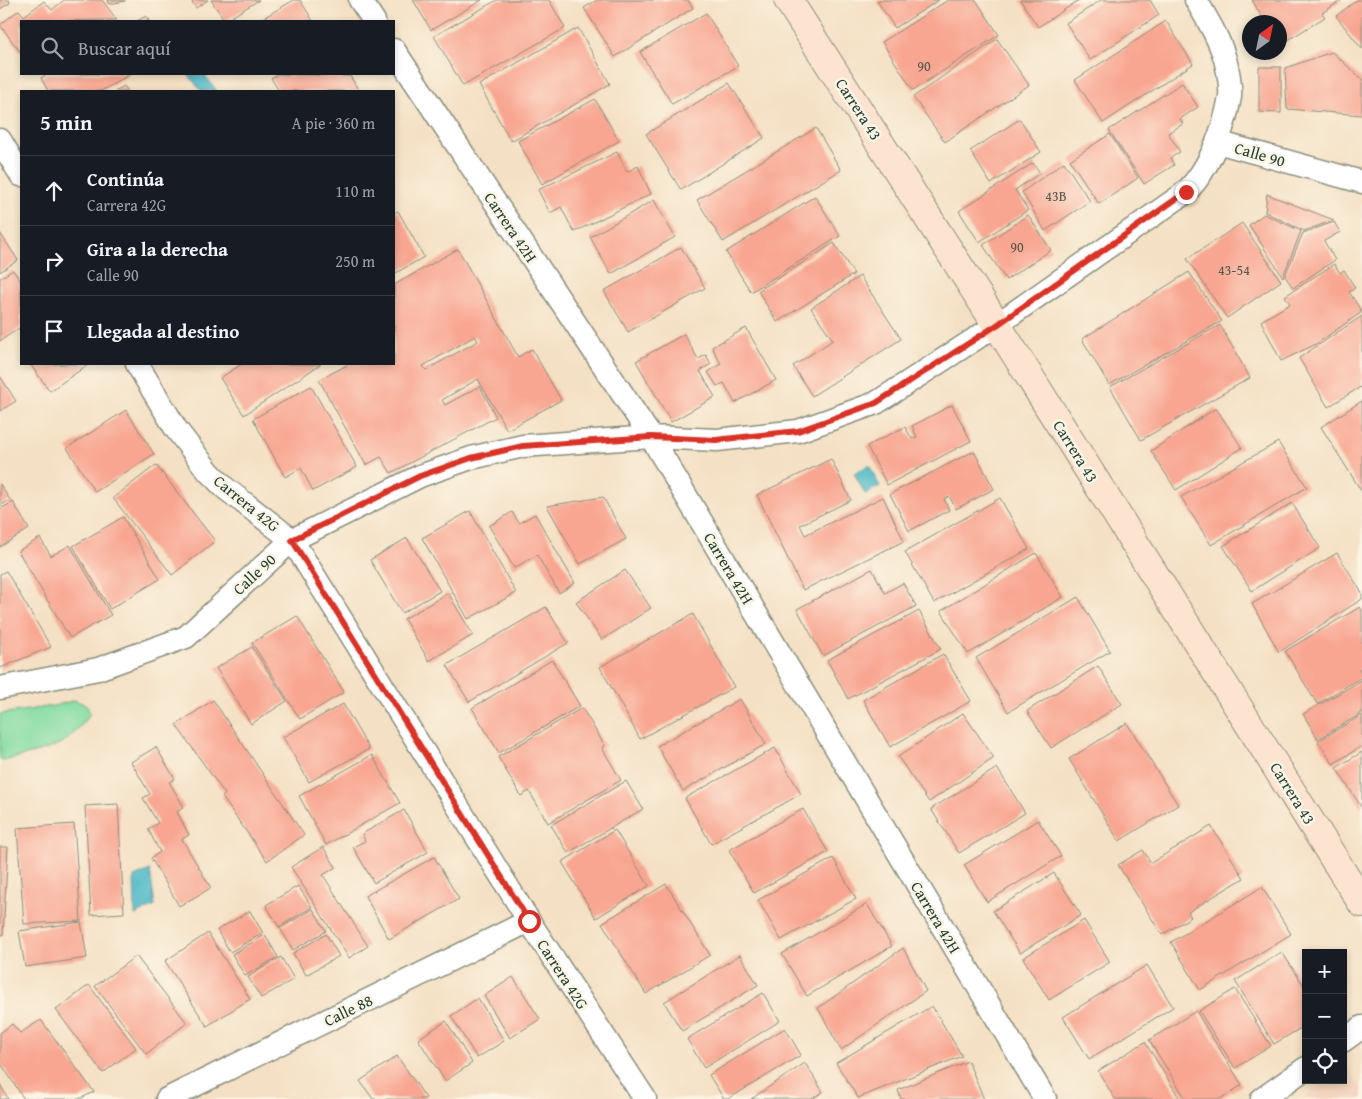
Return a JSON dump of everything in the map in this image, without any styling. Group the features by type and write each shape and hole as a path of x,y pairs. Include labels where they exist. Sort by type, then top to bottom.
{"street":[{"path":"360,0 373,20"},
{"name":"Carrera 43","path":"788,0 997,325 1362,903"},
{"path":"1196,0 1213,29 1225,57 1228,75 1230,96 1217,142"},
{"name":"Carrera 42H","path":"395,52 651,437 1045,1099"},
{"path":"0,140 20,172"},
{"name":"Calle 90","path":"0,688 98,669 186,637 292,540 420,476 471,458 523,446 651,437 716,440 798,431 876,403 997,325 1186,192 1196,182 1217,142 1362,182"},
{"name":"Carrera 42G","path":"138,365 176,429 210,472 225,488 292,540 529,921 645,1099"},
{"name":"Calle 88","path":"167,1099 529,921"},
{"path":"1346,1039 1362,1027"},
{"path":"1262,1099 1302,1071"}],"shaded area":[{"path":"1347,1066 1362,1091 1362,1099 1303,1099 1321,1084 1347,1084"}],"green space":[{"path":"75,700 88,706 89,715 78,730 66,740 44,750 13,759 0,760 0,714 54,706"}],"water":[{"path":"189,75 205,75 216,90 200,90"},
{"path":"869,465 880,486 865,494 854,473"},
{"path":"150,870 155,906 135,915 134,877"}],"building":[{"path":"0,0 9,0 10,3 0,9"},
{"path":"64,0 102,0 117,20 20,20 20,52 0,25 19,10 24,16 44,1 52,10"},
{"path":"108,0 125,0 125,1 109,4"},
{"path":"191,0 208,0 196,8"},
{"path":"211,0 259,0 227,20 224,20"},
{"path":"294,0 300,0 312,20 260,20"},
{"path":"413,0 482,0 431,30"},
{"path":"497,0 549,0 565,28 463,86 434,36"},
{"path":"597,0 688,0 693,8 615,57 584,8"},
{"path":"939,0 895,28 877,1"},
{"path":"948,0 976,0 999,35 913,90 882,42"},
{"path":"1020,0 1079,0 1038,27"},
{"path":"1101,0 1150,0 1159,15 1090,60 1066,23"},
{"path":"1252,0 1342,0 1322,13 1325,17 1287,41 1287,15 1261,15"},
{"path":"1357,0 1362,0 1362,49 1336,16"},
{"path":"706,13 738,66 672,104 640,52"},
{"path":"146,16 148,20 139,20"},
{"path":"1166,21 1193,64 1103,123 1075,80"},
{"path":"578,28 610,84 511,141 479,85"},
{"path":"997,39 1029,85 945,142 913,97"},
{"path":"1332,52 1362,79 1362,115 1287,109 1285,68"},
{"path":"1259,67 1281,67 1281,113 1259,112"},
{"path":"46,75 129,75 103,90 47,90 41,78"},
{"path":"276,75 350,76 358,90 278,90 271,78"},
{"path":"729,83 764,138 681,190 646,134"},
{"path":"1182,83 1198,107 1180,119 1183,124 1168,133 1180,152 1170,158 1174,165 1144,184 1109,130"},
{"path":"124,86 127,90 117,90"},
{"path":"595,99 619,141 542,184 518,141"},
{"path":"1020,119 1041,152 991,184 970,151"},
{"path":"816,128 841,170 723,242 697,200"},
{"path":"1110,134 1138,178 1099,204 1070,160"},
{"path":"617,152 627,172 638,166 651,194 574,232 561,207 550,213 538,190"},
{"path":"1064,162 1090,201 1045,231 1022,192"},
{"path":"1033,163 1040,173 1015,190 1028,210 979,242 959,211"},
{"path":"1267,194 1334,220 1304,231 1265,212"},
{"path":"815,196 840,236 751,292 726,252"},
{"path":"654,200 675,237 611,274 590,237"},
{"path":"398,211 424,257 395,273 395,212"},
{"path":"1264,214 1301,231 1283,277 1249,225"},
{"path":"1028,215 1051,250 1006,280 983,245"},
{"path":"1334,222 1340,232 1324,241 1335,260 1293,288 1285,276 1303,233"},
{"path":"1242,223 1281,281 1227,318 1187,259"},
{"path":"0,233 18,260 0,272"},
{"path":"834,243 854,274 777,322 758,291"},
{"path":"681,247 705,288 628,332 604,291"},
{"path":"458,249 518,357 532,349 561,400 507,430 478,379 442,400 445,405 480,386 496,417 391,473 381,457 366,465 319,380 347,365 395,365 395,284","holes":["475,336 478,341 426,370 423,366"]},
{"path":"1334,264 1340,273 1344,270 1355,288 1349,292 1362,312 1316,344 1281,361 1261,321 1290,304 1285,296"},
{"path":"13,270 20,280 20,328 0,341 0,278"},
{"path":"1189,272 1222,321 1109,385 1082,339"},
{"path":"860,276 901,339 812,396 793,366 833,340 811,308"},
{"path":"1362,316 1362,386 1328,407 1299,358"},
{"path":"1220,325 1250,378 1141,440 1110,387"},
{"path":"746,328 776,380 735,403 724,383 717,386 708,372 721,364 712,347"},
{"path":"684,334 698,359 706,355 711,364 700,371 715,397 671,422 636,361"},
{"path":"31,365 88,365 50,391"},
{"path":"240,365 319,365 244,415 220,378"},
{"path":"0,376 16,401 0,411"},
{"path":"311,386 357,467 313,491 301,468 285,477 253,419"},
{"path":"1362,401 1362,492 1321,427"},
{"path":"952,405 971,441 887,485 867,446 905,427 912,439 917,437 912,426"},
{"path":"1216,408 1242,448 1176,490 1151,451"},
{"path":"126,410 154,454 95,492 67,448"},
{"path":"1278,442 1307,487 1211,545 1181,497"},
{"path":"974,451 994,489 956,509 949,496 944,499 949,510 909,531 890,494"},
{"path":"831,459 851,500 800,525 805,535 883,497 904,541 803,590 757,495"},
{"path":"156,465 215,541 172,575 113,498"},
{"path":"0,484 10,500 0,506"},
{"path":"603,497 626,539 580,564 547,506"},
{"path":"1000,498 1029,549 934,603 905,552"},
{"path":"13,502 29,529 0,547 0,509"},
{"path":"1292,503 1320,548 1252,591 1223,546"},
{"path":"470,511 516,593 468,619 422,538"},
{"path":"512,512 519,523 535,514 575,583 559,593 537,555 514,568 489,526"},
{"path":"123,517 160,579 110,609 73,546"},
{"path":"40,538 51,556 70,545 111,615 70,638 18,551"},
{"path":"407,538 440,591 402,613 370,560"},
{"path":"1036,553 1063,597 968,654 941,611"},
{"path":"1337,553 1362,593 1362,599 1279,652 1252,604"},
{"path":"872,569 885,593 903,583 916,606 823,656 797,609"},
{"path":"625,570 651,608 602,640 576,602"},
{"path":"6,571 51,647 0,668 0,574"},
{"path":"448,593 473,635 429,661 404,619"},
{"path":"1078,597 1110,651 1008,712 976,658"},
{"path":"546,607 568,643 469,702 447,665"},
{"path":"1360,607 1362,610 1362,668 1359,669 1362,677 1317,704 1285,651"},
{"path":"919,611 941,649 848,699 827,660"},
{"path":"693,614 734,687 640,739 600,667"},
{"path":"297,616 344,692 300,719 252,643"},
{"path":"252,647 287,701 251,724 216,668"},
{"path":"943,654 971,701 890,747 863,700"},
{"path":"552,660 580,706 499,753 472,708"},
{"path":"1098,666 1122,704 1051,748 1027,711"},
{"path":"1362,680 1362,713 1318,739 1303,714"},
{"path":"740,699 766,744 683,791 657,746"},
{"path":"213,700 304,835 267,861 222,797 225,794 176,725"},
{"path":"343,704 369,749 309,782 283,737"},
{"path":"582,708 605,746 602,748 621,780 548,823 529,791 521,796 498,757"},
{"path":"963,713 994,758 929,802 898,757"},
{"path":"1362,715 1362,746 1333,764 1318,741"},
{"path":"1127,723 1178,805 1119,841 1069,759"},
{"path":"156,747 175,779 169,782 184,807 177,812 189,835 182,839 211,888 179,906 151,858 160,852 148,829 158,823 143,798 150,794 131,762"},
{"path":"775,748 801,794 711,844 685,798"},
{"path":"1362,752 1362,808 1336,768"},
{"path":"372,755 400,803 326,845 299,796"},
{"path":"997,768 1025,813 959,853 931,809"},
{"path":"626,781 643,809 568,853 551,825"},
{"path":"118,804 124,913 91,915 85,806"},
{"path":"803,809 828,852 754,893 729,850"},
{"path":"404,810 428,852 374,883 353,847 365,841 362,834"},
{"path":"1038,820 1061,856 987,902 964,865"},
{"path":"74,824 81,921 24,924 17,828"},
{"path":"1211,826 1244,878 1188,912 1191,917 1162,935 1118,865 1143,850 1151,863"},
{"path":"615,830 649,886 596,918 562,862"},
{"path":"0,847 8,847 3,935 0,935"},
{"path":"323,847 336,867 323,875 368,946 349,958 291,867"},
{"path":"434,857 459,899 389,939 365,896"},
{"path":"833,858 856,899 781,940 758,900"},
{"path":"1054,873 1081,915 1020,953 993,911"},
{"path":"666,884 710,955 646,994 602,923"},
{"path":"298,886 312,907 279,927 266,905"},
{"path":"1262,887 1291,934 1200,990 1171,942"},
{"path":"867,904 892,946 807,996 782,954"},
{"path":"313,909 326,931 293,950 280,928"},
{"path":"250,911 263,933 230,952 217,930"},
{"path":"1084,920 1110,962 1049,1000 1023,958"},
{"path":"81,922 87,958 25,967 19,931"},
{"path":"208,933 250,999 207,1026 165,961"},
{"path":"326,934 339,956 306,975 293,953"},
{"path":"265,935 278,957 245,976 232,954"},
{"path":"903,948 926,991 841,1050 818,1008"},
{"path":"1282,952 1302,983 1302,1027 1274,1044 1235,981"},
{"path":"740,955 758,985 682,1031 664,1002"},
{"path":"136,956 187,1023 146,1054 95,986"},
{"path":"281,957 294,979 261,998 248,977"},
{"path":"1147,965 1173,1007 1089,1059 1063,1017"},
{"path":"513,977 540,1019 510,1038 484,996"},
{"path":"89,985 136,1048 103,1073 56,1010"},
{"path":"1235,989 1271,1046 1235,1068 1199,1011"},
{"path":"763,993 780,1021 704,1068 687,1039"},
{"path":"478,998 504,1041 477,1058 451,1016"},
{"path":"932,1006 962,1056 858,1098 836,1063"},
{"path":"1196,1011 1242,1085 1220,1099 1186,1099 1149,1040"},
{"path":"41,1020 94,1092 79,1099 24,1099 0,1062 0,1033 12,1024 20,1033"},
{"path":"446,1021 472,1063 445,1081 418,1039"},
{"path":"785,1028 801,1055 728,1099 724,1099 709,1075"},
{"path":"1145,1042 1180,1099 1115,1099 1098,1071"},
{"path":"397,1056 426,1098 373,1099 360,1081"},
{"path":"968,1061 984,1099 901,1099 898,1090"},
{"path":"805,1063 823,1092 812,1099 751,1099"},
{"path":"0,1084 8,1099 0,1099"}],"route":[{"path":"529,921 292,540 420,476 471,458 523,446 651,437 716,440 798,431 876,403 997,325 1186,192"}]}
